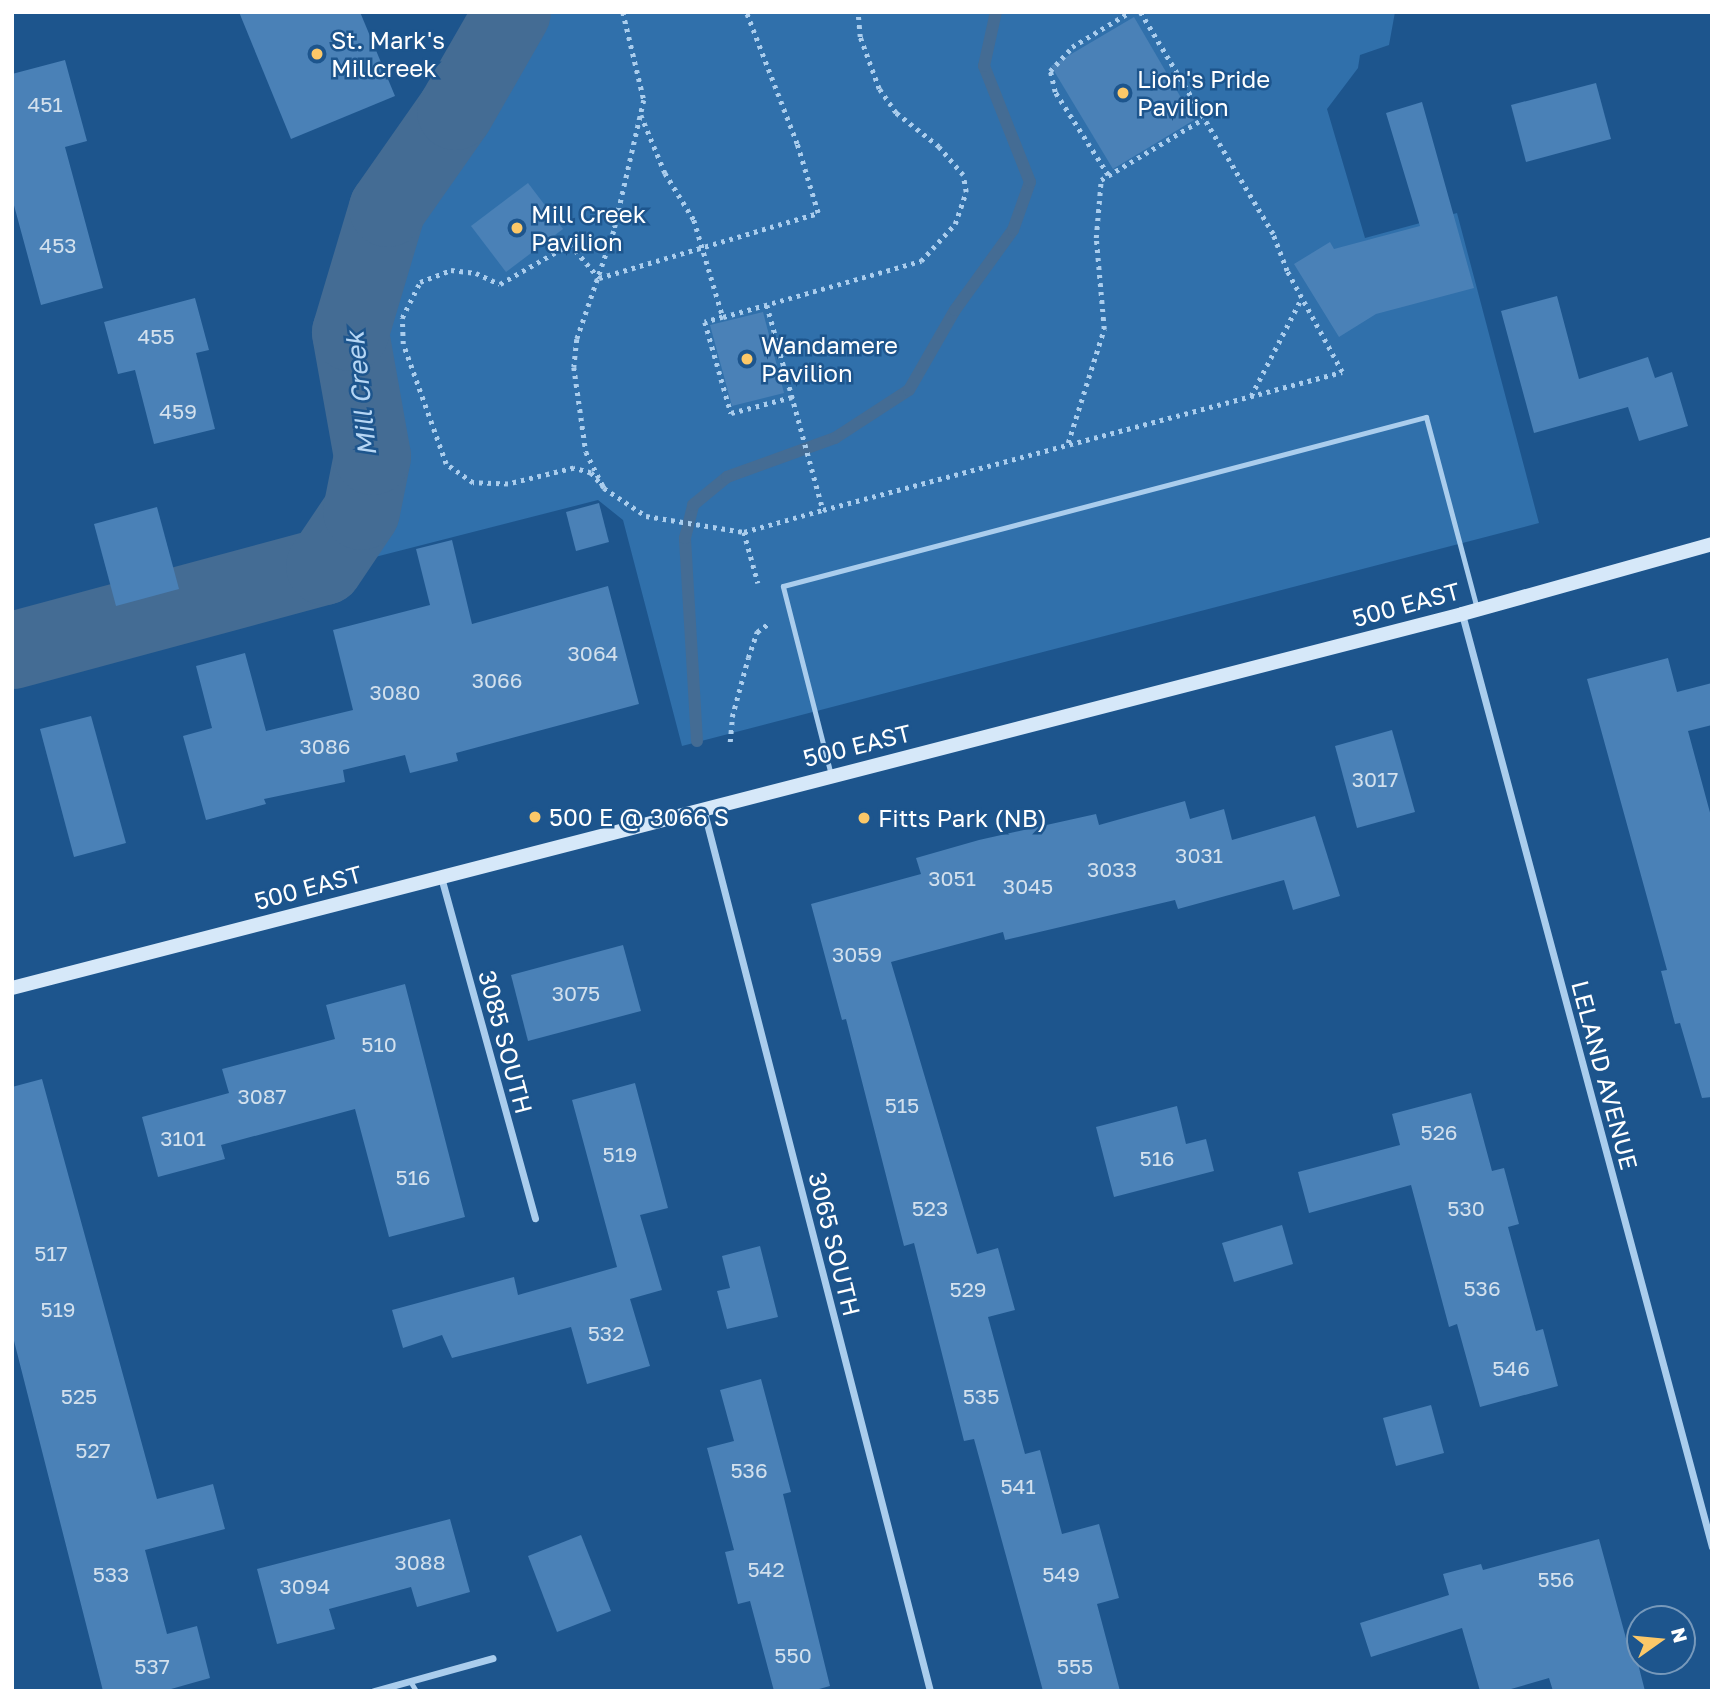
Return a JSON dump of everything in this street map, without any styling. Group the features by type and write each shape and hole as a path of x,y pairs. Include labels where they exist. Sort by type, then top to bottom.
{"street":[{"name":"500 EAST","path":"12,988 703,807 1462,614 1712,544"},
{"name":"LELAND AVENUE","path":"1462,614 1712,1547"},
{"name":"3065 SOUTH","path":"703,807 930,1691"},
{"name":"3085 SOUTH","path":"441,876 535,1218"},
{"path":"374,1691 493,1658"}],"lane":[{"path":"831,775 783,586 1426,417 1476,609"},
{"path":"410,1681 416,1691"}],"path":[{"path":"604,488 586,452 574,367 577,339 599,278 641,116 644,87 623,12"},
{"path":"599,278 704,245 818,214 797,144 746,12"},
{"path":"792,397 731,413 705,322 921,261 947,234 962,207 963,174 939,147 896,113 879,89 860,37 858,12"},
{"path":"1108,175 1055,92 1050,71 1072,47 1129,12"},
{"path":"599,278 570,244 500,284 463,270 433,275 420,282 409,298 402,318 402,344 446,464 473,483 508,484 574,468 591,473 628,508 672,522 744,532 1068,443 1342,372 1301,298 1273,234 1140,12"},
{"path":"641,116 704,245 723,317"},
{"path":"1068,443 1104,329 1096,238 1101,180 1203,119"},
{"path":"1251,396 1301,298"},
{"path":"767,305 822,510"},
{"path":"744,532 760,592"},
{"path":"730,742 732,717 748,658 757,632 768,624 766,613"}],"shaded area":[{"path":"475,12 1395,12 1389,45 1360,55 1358,68 1327,109 1365,238 1457,213 1539,523 682,746 623,520 598,500 336,567 352,536 354,455 336,327 373,195"}],"building":[{"name":"St. Mark's Millcreek","path":"239,12 360,12 395,96 291,139"},
{"name":"Lion's Pride Pavilion","path":"1134,17 1194,120 1113,169 1051,66"},
{"path":"65,60 87,141 65,147 103,288 41,305 12,198 12,74"},
{"path":"1596,83 1611,139 1526,162 1511,105"},
{"path":"1422,102 1474,288 1376,314 1339,337 1294,264 1330,242 1334,249 1420,226 1386,113"},
{"name":"Mill Creek Pavilion","path":"528,183 563,229 506,272 471,226"},
{"path":"1557,296 1579,379 1648,357 1655,378 1672,372 1688,426 1639,441 1628,407 1534,433 1501,311"},
{"path":"195,298 209,350 196,353 215,429 154,444 135,370 118,374 104,322"},
{"name":"Wandamere Pavilion","path":"763,312 784,393 732,406 710,325"},
{"path":"599,503 609,542 576,551 566,512"},
{"path":"157,507 179,589 116,606 94,524"},
{"path":"452,540 472,624 608,586 639,704 456,753 458,761 410,773 405,755 343,770 345,782 264,799 266,804 206,820 183,736 212,728 196,666 245,653 266,731 353,710 333,630 430,605 416,549"},
{"path":"1668,658 1677,692 1712,683 1712,725 1688,731 1712,820 1712,1097 1702,1098 1680,1023 1675,1024 1661,971 1667,970 1587,679"},
{"path":"91,716 126,843 74,857 40,729"},
{"path":"1392,730 1415,812 1357,828 1335,746"},
{"path":"1185,801 1190,819 1224,809 1232,840 1315,816 1340,896 1293,910 1284,880 1178,909 1175,900 1005,940 1003,932 891,962 977,1254 998,1248 1015,1310 988,1317 1025,1454 1040,1450 1062,1534 1099,1524 1119,1598 1097,1604 1120,1691 1043,1691 974,1439 964,1441 914,1243 904,1246 846,1019 842,1020 811,904 921,874 916,858 979,840 1096,814 1099,825"},
{"path":"623,945 641,1011 528,1041 511,975"},
{"path":"405,984 465,1217 389,1237 355,1109 221,1145 225,1159 158,1177 142,1117 229,1093 222,1069 335,1039 326,1005"},
{"path":"42,1079 157,1499 213,1484 225,1529 145,1550 167,1634 197,1626 210,1678 164,1691 103,1691 12,1333 12,1087"},
{"path":"635,1083 668,1208 640,1215 662,1290 630,1299 650,1366 587,1384 571,1327 452,1358 442,1335 403,1348 392,1310 514,1277 518,1295 617,1267 572,1100"},
{"path":"1471,1093 1492,1171 1504,1168 1519,1224 1508,1227 1536,1331 1543,1329 1558,1386 1480,1407 1457,1324 1449,1327 1411,1185 1309,1213 1298,1172 1400,1145 1392,1114"},
{"path":"1177,1106 1186,1144 1206,1139 1214,1171 1114,1197 1096,1127"},
{"path":"1282,1225 1293,1264 1234,1282 1222,1243"},
{"path":"760,1246 778,1317 727,1329 717,1291 730,1288 722,1256"},
{"path":"761,1379 791,1492 783,1494 830,1686 812,1691 774,1691 750,1601 738,1604 725,1552 734,1550 707,1448 734,1441 720,1390"},
{"path":"1431,1405 1444,1453 1396,1466 1383,1418"},
{"path":"450,1519 470,1592 417,1607 411,1587 329,1609 335,1629 277,1644 257,1569"},
{"path":"581,1535 611,1611 557,1632 528,1556"},
{"path":"1599,1539 1626,1638 1626,1675 1641,1675 1645,1691 1553,1691 1549,1678 1504,1691 1480,1691 1462,1628 1371,1657 1360,1623 1449,1595 1443,1574 1481,1564 1483,1570"}],"waterway":[{"name":"Mill Creek","path":"12,650 324,566 361,511 372,456 350,332 387,208 455,111 512,12"},
{"path":"697,741 685,538 693,505 727,477 835,438 909,390 955,310 1013,230 1030,182 984,66 996,12"}],"place":[{"name":"St. Mark's Millcreek","path":"317,54"},
{"name":"Lion's Pride Pavilion","path":"1123,93"},
{"name":"Mill Creek Pavilion","path":"517,228"},
{"name":"Wandamere Pavilion","path":"747,359"},
{"name":"500 E @ 3066 S","path":"535,817"},
{"name":"Fitts Park (NB)","path":"864,818"}]}
